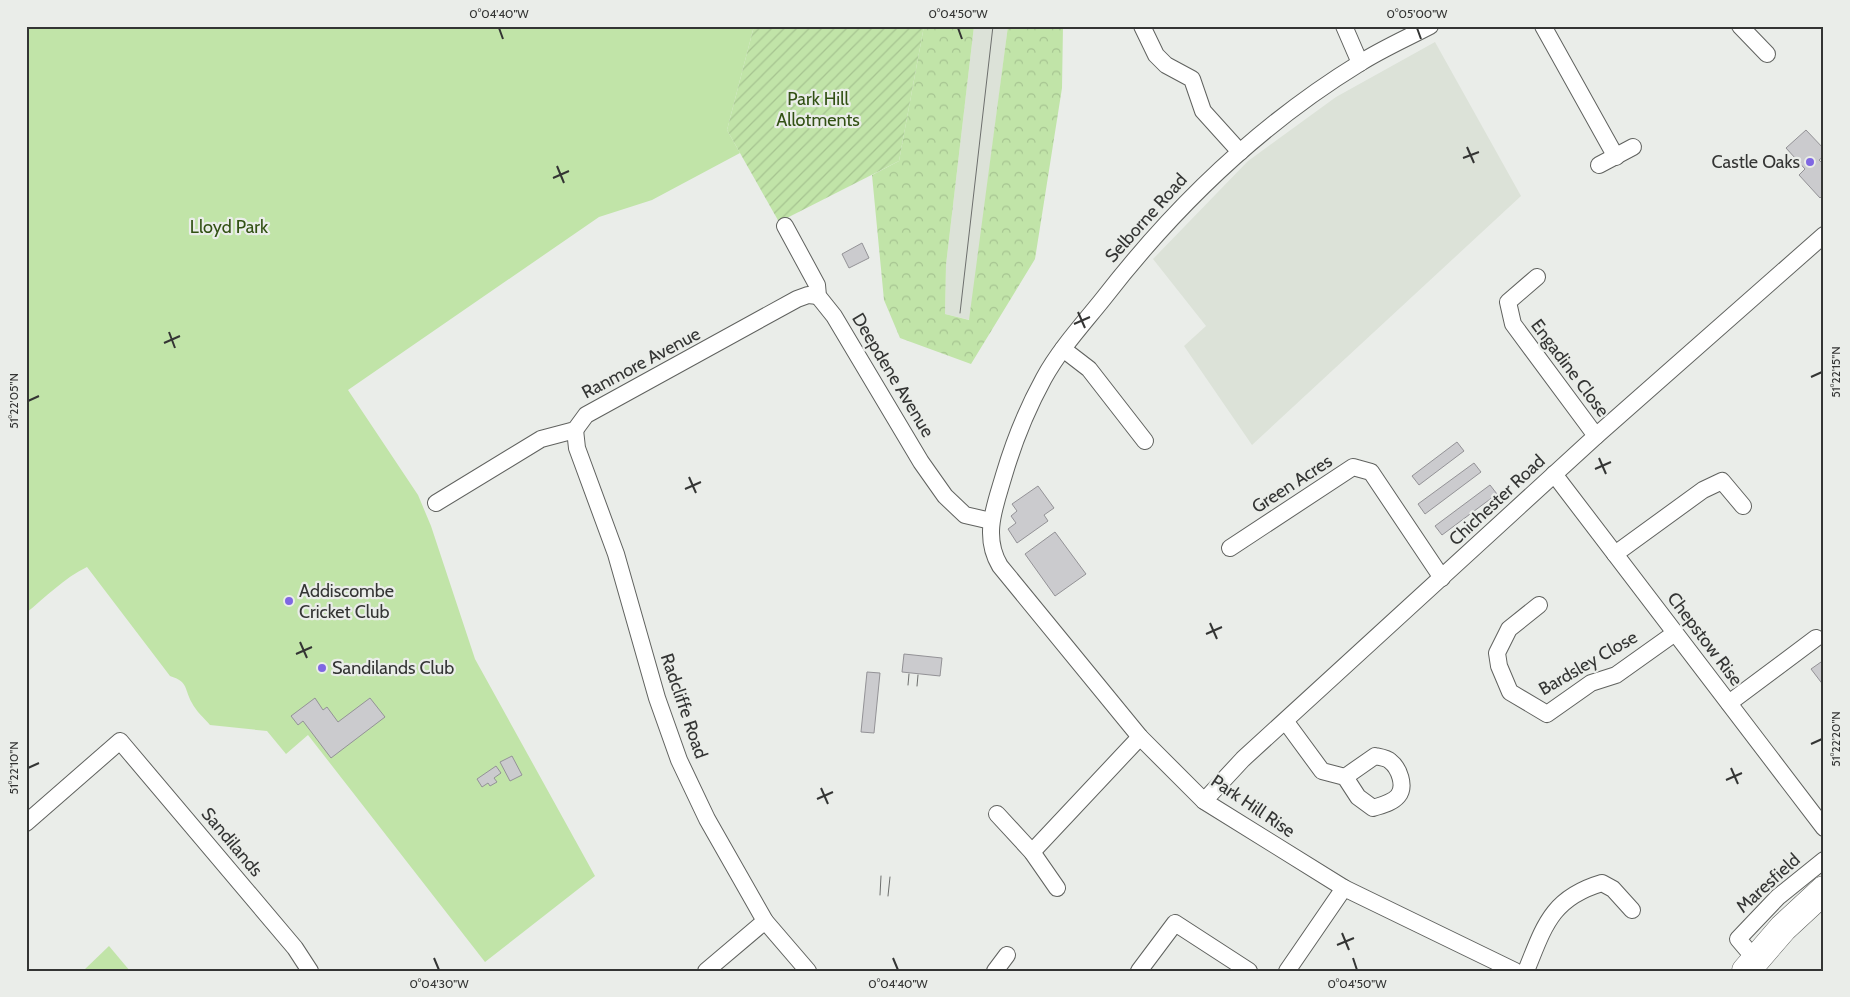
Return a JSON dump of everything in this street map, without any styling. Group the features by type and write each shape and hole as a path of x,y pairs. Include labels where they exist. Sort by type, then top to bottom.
{"highway":[{"path":"1755,967 1783,928 1824,890"},
{"path":"1755,967 1775,955 1824,906"}],"street":[{"path":"1142,26 1156,55 1166,65 1184,73 1192,80 1204,111 1240,152"},
{"path":"1344,26 1360,62"},
{"name":"Selborne Road","path":"991,521 1014,442 1045,377 1063,350 1149,242 1204,184 1285,114 1360,62 1430,26"},
{"path":"1543,26 1616,157"},
{"path":"1740,26 1767,54"},
{"path":"1599,165 1633,147"},
{"name":"Deepdene Avenue","path":"785,226 817,285 818,296 834,316 922,462 945,496 965,515 991,521"},
{"name":"Chichester Road","path":"1204,801 1243,759 1286,722 1554,474 1824,235"},
{"name":"Engadine Close","path":"1537,277 1508,302 1512,324 1596,436"},
{"name":"Ranmore Avenue","path":"576,430 586,415 797,299 808,295 818,296"},
{"path":"1063,350 1093,373 1145,441"},
{"path":"436,504 541,438 576,430"},
{"name":"Radcliffe Road","path":"576,430 577,448 616,554 657,698 679,760 712,826 764,921 808,971"},
{"name":"Green Acres","path":"1230,548 1353,467 1371,472 1442,578"},
{"name":"Chepstow Rise","path":"1554,474 1824,828"},
{"path":"1616,554 1703,490 1722,481 1743,506"},
{"name":"Park Hill Rise","path":"991,521 992,553 1000,566 1140,736 1204,801 1344,888 1515,971"},
{"name":"Bardsley Close","path":"1539,605 1509,629 1497,653 1499,666 1510,692 1547,714 1591,683 1616,675 1675,633"},
{"path":"1728,703 1816,638"},
{"path":"1286,722 1322,771 1345,777"},
{"path":"1032,852 1140,736"},
{"name":"Sandilands","path":"26,823 120,741 295,948 310,971"},
{"path":"997,814 1032,852 1057,888"},
{"name":"Maresfield","path":"1755,967 1738,939 1778,898 1824,860"},
{"path":"1526,971 1548,918 1558,906 1578,893 1602,883 1613,889 1632,910"},
{"path":"1287,971 1344,888"},
{"path":"706,971 764,921"},
{"path":"1139,971 1175,923 1249,971"},
{"path":"994,971 1007,955"}],"shaded area":[{"path":"974,26 1008,26 970,320 945,314 946,265"},
{"path":"1435,42 1521,196 1252,445 1184,346 1206,326 1153,259 1248,161 1336,97"}],"green space":[{"name":"Lloyd Park","path":"26,26 754,26 727,130 740,153 652,200 599,217 348,390 418,495 431,526 475,659 595,876 485,962 308,735 286,754 267,731 210,725 194,706 183,683 170,676 87,567 63,582 26,613"},
{"name":"Park Hill Allotments","path":"754,26 924,26 899,161 779,222 727,130"},
{"path":"924,26 974,26 946,265 945,314 969,320 1008,26 1063,26 1062,88 1035,259 971,364 900,338 884,300 872,175 899,161"},
{"path":"109,946 130,971 83,971"}],"building":[{"name":"Castle Oaks","path":"1806,130 1824,149 1824,156 1819,160 1824,165 1824,194 1820,198 1799,175 1805,169 1786,148"},
{"path":"862,243 869,258 849,268 842,254"},
{"path":"1457,442 1464,451 1419,485 1412,476"},
{"path":"1474,463 1481,472 1425,514 1418,504"},
{"path":"1490,485 1497,494 1442,535 1435,526"},
{"path":"1038,486 1054,508 1044,515 1048,521 1017,543 1008,529 1016,523 1011,516 1017,511 1012,504"},
{"path":"1055,532 1086,574 1055,596 1025,554"},
{"path":"904,654 942,658 940,676 902,672"},
{"path":"1821,662 1824,666 1824,686 1811,669"},
{"path":"867,672 880,673 874,733 861,732"},
{"path":"315,698 323,710 327,707 338,722 370,698 385,717 331,758 303,721 298,725 291,716"},
{"path":"512,756 522,775 510,781 500,762"},
{"path":"496,766 501,773 494,778 497,782 490,786 488,783 482,787 477,779"}],"tram line":[{"path":"960,313 993,26"},
{"path":"908,685 909,674"},
{"path":"917,686 918,675"},
{"path":"880,895 881,876"},
{"path":"888,896 890,877"}],"place":[{"name":"Castle Oaks","path":"1810,162"},
{"name":"Addiscombe Cricket Club","path":"289,601"},
{"name":"Sandilands Club","path":"322,668"}]}
